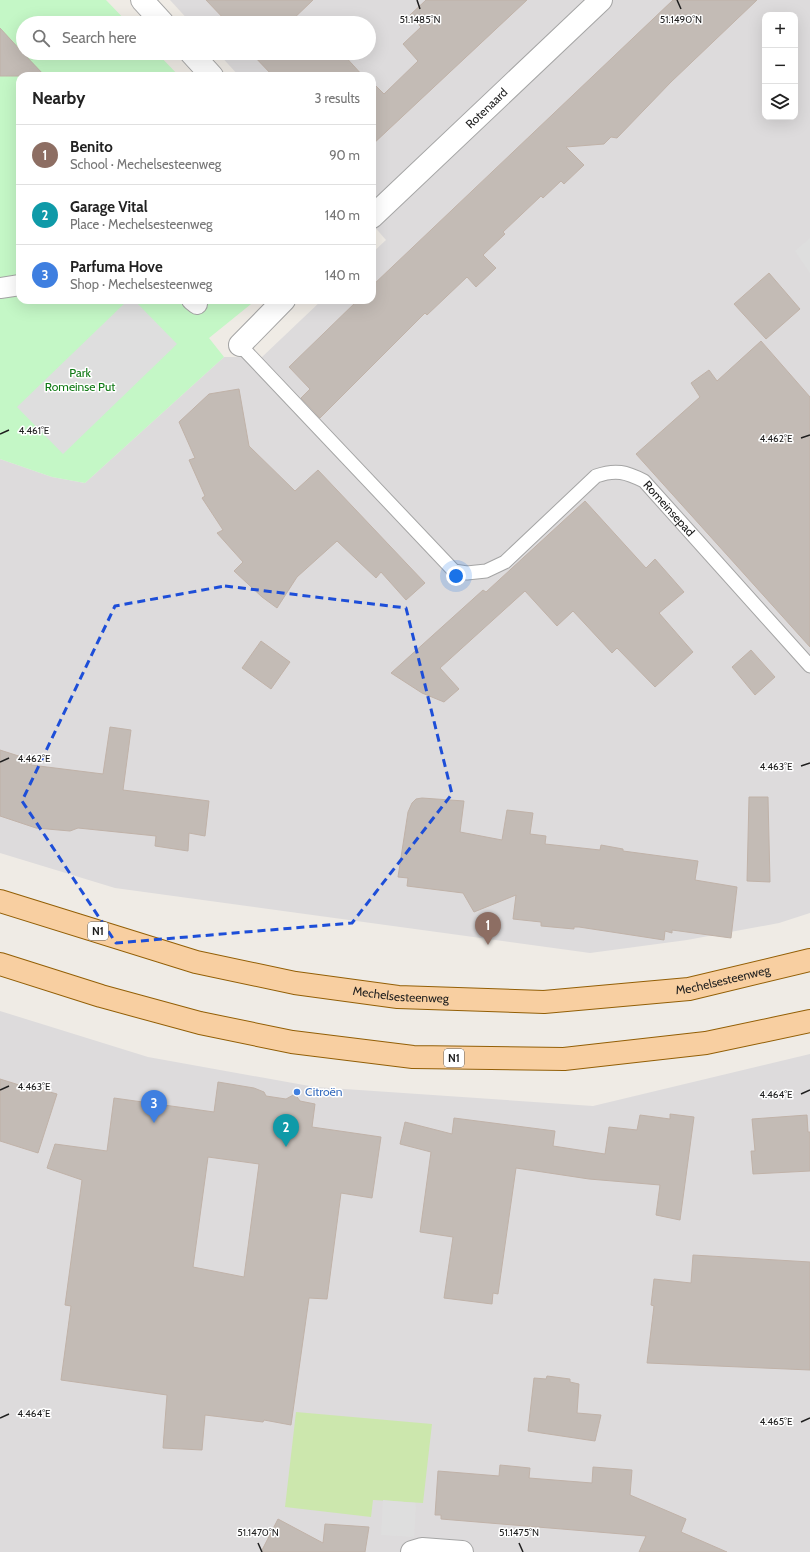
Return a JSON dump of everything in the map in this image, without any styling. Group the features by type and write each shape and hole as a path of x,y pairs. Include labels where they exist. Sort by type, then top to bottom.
{"main road":[{"name":"Mechelsesteenweg","path":"0,901 196,962 295,983 398,997 544,1002 689,989 810,960"},
{"name":"N1","path":"0,964 101,996 200,1022 292,1042 413,1057 564,1059 706,1043 810,1021"}],"street":[{"path":"142,0 157,16"},
{"name":"Rotenaard","path":"376,213 601,0"},
{"path":"197,60 208,72"},
{"path":"0,288 16,286"},
{"path":"240,345 280,304"},
{"path":"412,1552 422,1549 462,1552"}],"lane":[{"name":"Romeinsepad","path":"240,345 454,571 467,573 486,571 505,562 596,476 606,472 625,472 644,481 810,666"}],"highlighted area":[{"path":"225,586 406,608 452,794 352,923 116,943 22,801 115,606"}],"shaded area":[{"path":"170,0 810,0 810,913 779,923 687,940 590,953 115,888 0,853 0,459 52,477 85,483 224,357 262,357 318,304 376,304 376,249 386,240 376,229 376,72 235,72 224,60 376,60 376,16 185,16"},
{"path":"810,238 810,273 795,251"},
{"path":"124,304 138,304 177,344 63,454 17,407"},
{"path":"0,1011 148,1057 315,1087 593,1106 810,1054 810,1552 0,1552"},
{"path":"383,1500 416,1503 414,1537 381,1535"}],"green space":[{"name":"Park Romeinse Put","path":"0,0 106,0 121,16 16,16 16,60 164,60 175,72 16,72 16,304 251,304 209,338 224,357 85,483 52,477 0,459"},
{"path":"296,1412 432,1424 423,1503 373,1500 371,1517 285,1507"}],"building":[{"path":"206,0 313,0 296,16 221,16"},
{"path":"426,0 527,0 376,141 376,86 384,94 418,61 403,44 421,27 410,15"},
{"path":"673,0 757,0 671,82 617,138 611,137 604,144 566,147 584,165 564,184 561,181 543,198 541,196 503,232 505,234 483,255 496,268 476,287 467,277 427,315 425,313 320,418 301,398 310,389 289,367 354,304 376,304 376,282"},
{"path":"0,28 16,45 16,60 30,60 41,72 16,72 16,76 0,76"},
{"path":"258,60 348,60 359,72 269,72"},
{"path":"769,273 800,309 766,339 734,304"},
{"path":"761,341 810,397 810,647 636,454 700,397 691,383 709,370 717,381"},
{"path":"239,389 249,446 295,491 318,470 425,583 406,600 381,572 376,578 337,541 297,577 277,608 262,597 234,571 243,562 217,533 223,530 202,498 205,496 189,460 195,458 179,422 209,394"},
{"path":"585,501 646,568 655,559 684,592 659,613 693,652 655,687 617,648 612,653 573,611 557,626 525,591 440,668 459,689 444,702 422,693 391,673 483,590 486,592"},
{"path":"261,641 290,662 271,689 242,668"},
{"path":"751,650 775,677 755,695 732,667"},
{"path":"110,727 131,730 123,790 209,801 205,836 189,833 188,851 155,846 156,836 78,828 70,831 36,828 0,816 0,750 31,760 31,765 103,774"},
{"path":"749,797 768,797 770,882 747,881"},
{"path":"422,798 464,801 460,832 502,840 507,810 533,813 530,834 546,836 545,844 600,850 601,845 623,849 623,851 698,861 695,880 737,887 731,938 672,930 672,933 665,931 664,940 579,927 574,927 574,929 541,926 541,922 513,919 516,895 474,912 463,893 407,886 408,878 398,877 408,812 412,803 416,799"},
{"path":"0,1079 32,1089 32,1087 57,1094 38,1153 0,1141"},
{"path":"218,1082 254,1088 264,1092 266,1096 286,1099 295,1094 300,1101 315,1104 312,1127 381,1137 372,1198 341,1193 327,1299 309,1298 291,1425 264,1420 263,1422 205,1415 202,1450 163,1448 167,1395 61,1380 71,1306 65,1305 82,1180 47,1168 55,1144 107,1151 114,1098 214,1112","holes":["208,1157 259,1164 244,1277 193,1267"]},
{"path":"670,1114 694,1117 680,1220 656,1215 660,1185 589,1179 516,1168 498,1294 493,1293 492,1304 444,1298 453,1237 420,1232 431,1152 400,1144 405,1122 452,1134 454,1118 555,1131 553,1146 605,1154 609,1127 637,1130 640,1115 670,1119"},
{"path":"807,1115 808,1132 810,1132 810,1171 753,1174 751,1151 755,1151 752,1119"},
{"path":"693,1255 810,1262 810,1370 647,1363 654,1306 651,1305 654,1279 691,1283"},
{"path":"547,1376 570,1379 570,1382 579,1384 577,1413 601,1415 595,1441 528,1431 534,1378 546,1379"},
{"path":"500,1465 530,1468 529,1478 592,1483 593,1467 632,1470 630,1495 686,1519 681,1532 727,1552 639,1552 646,1536 441,1519 441,1515 435,1515 438,1471 499,1476"},
{"path":"278,1519 323,1543 325,1524 369,1527 365,1552 261,1552"}],"place":[{"name":"Benito","path":"488,945"},
{"name":"Citroën","path":"297,1092"},
{"name":"Parfuma Hove","path":"154,1123"},
{"name":"Garage Vital","path":"286,1147"}]}
